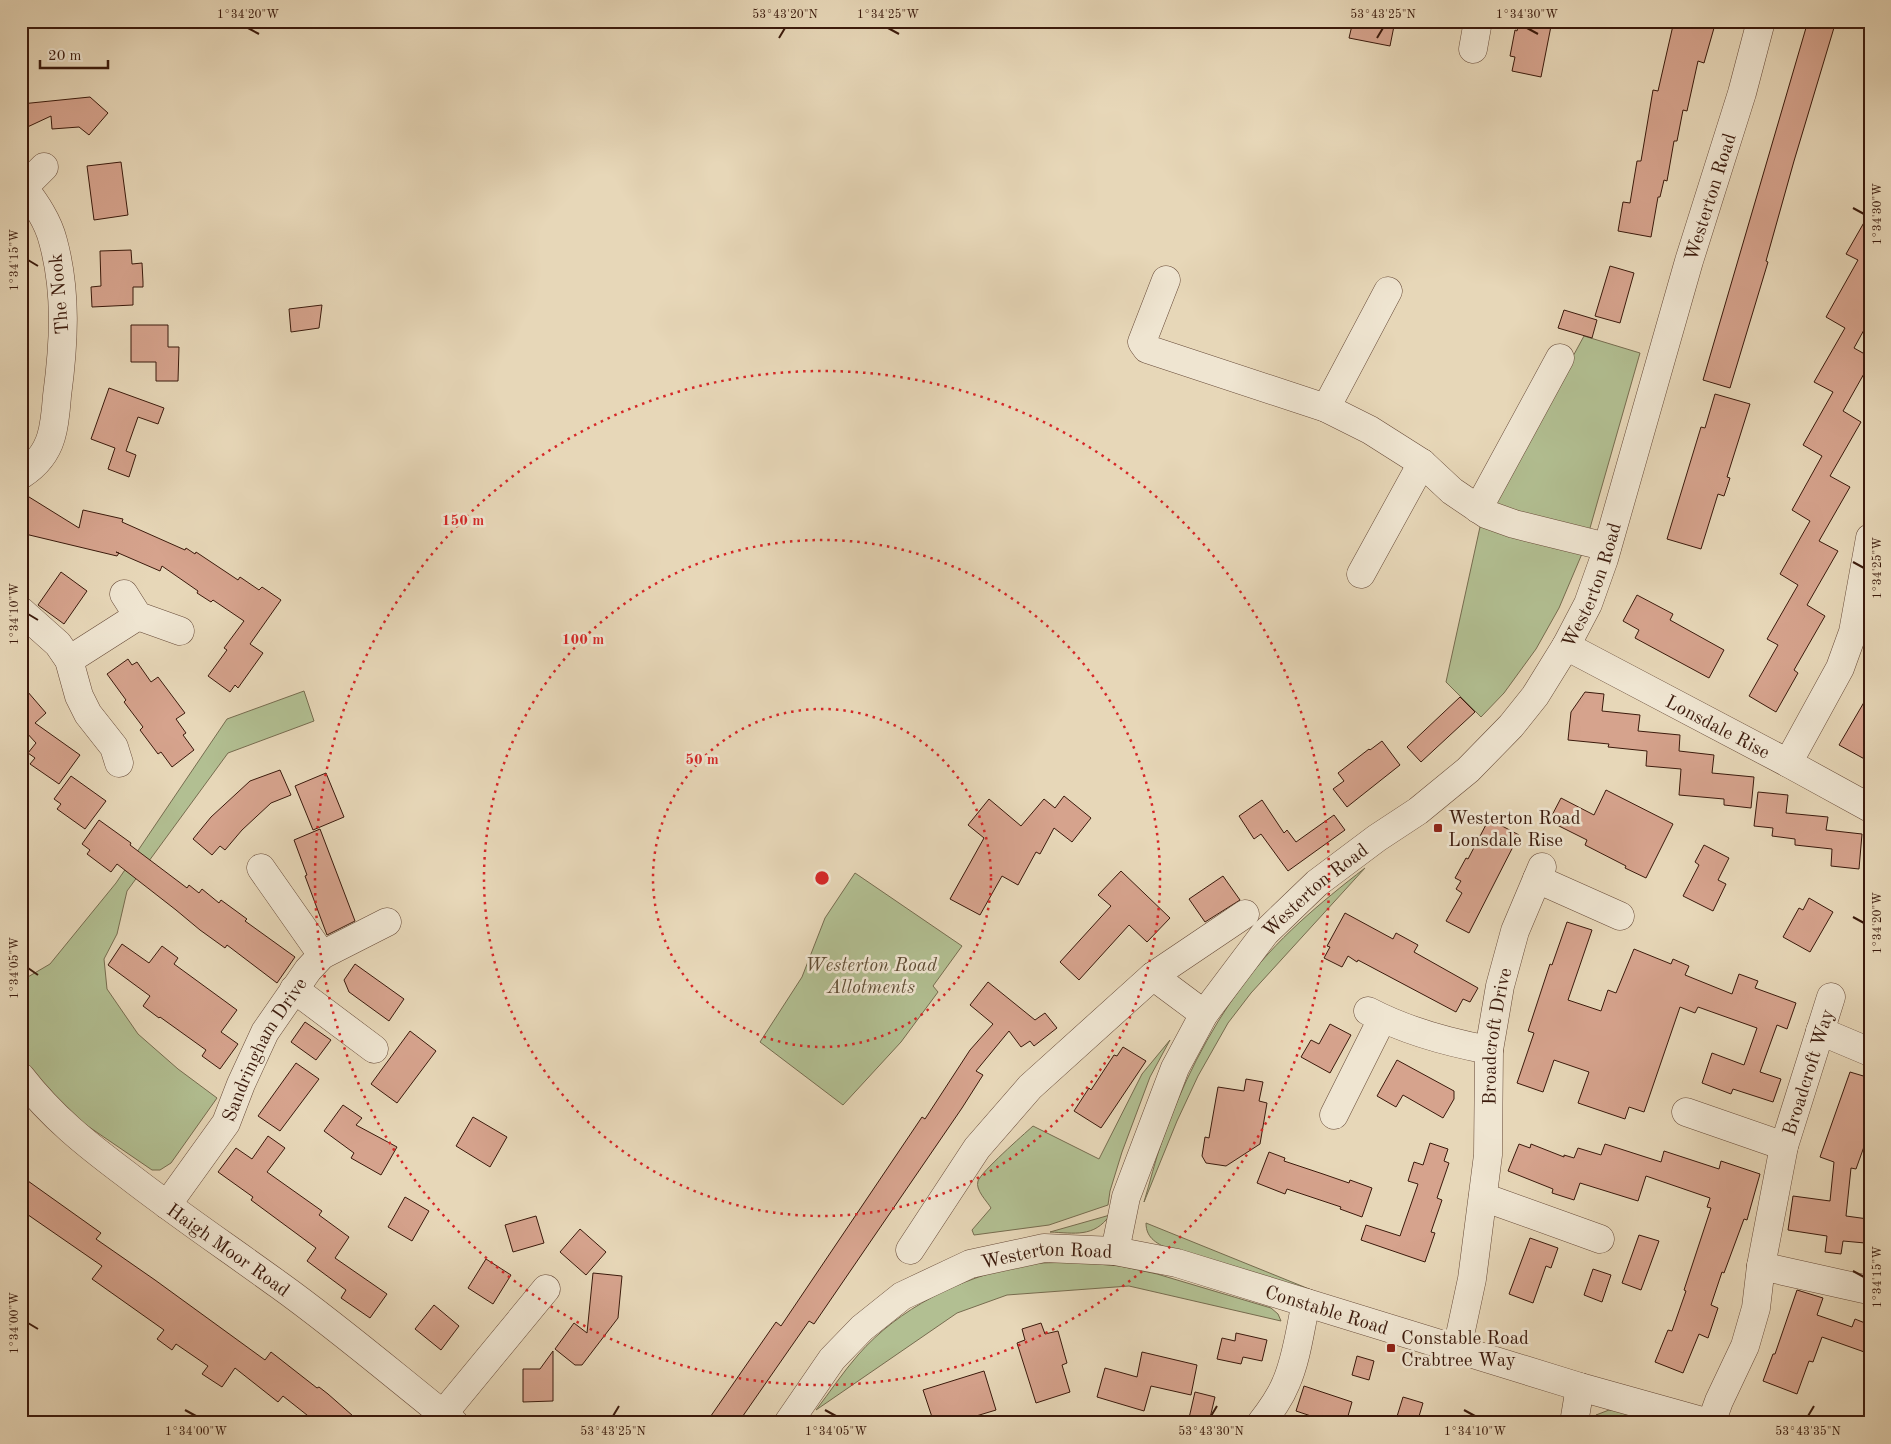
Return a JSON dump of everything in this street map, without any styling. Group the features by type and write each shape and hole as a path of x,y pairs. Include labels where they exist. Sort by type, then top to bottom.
{"street":[{"path":"1473,49 1478,21"},
{"name":"Westerton Road","path":"788,1423 832,1359 862,1328 902,1296 970,1264 1044,1248 1115,1251 1126,1197 1175,1068 1204,1014 1266,933 1317,883 1377,838 1418,811 1468,770 1511,726 1535,696 1566,646 1588,604 1607,548 1689,261 1742,93 1761,21"},
{"name":"The Nook","path":"21,476 34,467 43,455 51,438 63,350 64,313 53,240 41,210 23,189 44,167"},
{"path":"1166,280 1142,342 1147,349 1326,408 1370,430 1422,463 1452,492 1486,514 1514,524 1607,548"},
{"path":"1326,408 1388,291"},
{"path":"1478,509 1560,358"},
{"path":"1361,574 1422,463"},
{"path":"1788,763 1840,668 1853,632 1870,538"},
{"path":"69,660 131,605 180,631"},
{"path":"21,611 58,644 69,660 79,696 88,714 114,747 119,763"},
{"name":"Lonsdale Rise","path":"1566,646 1870,808"},
{"path":"261,868 322,955"},
{"name":"Broadcroft Drive","path":"1457,1349 1472,1279 1488,1155 1488,1050 1500,986 1515,931 1540,873 1620,916"},
{"name":"Westerton Road","path":"910,1250 977,1148 1030,1087 1153,976 1245,914"},
{"name":"Sandringham Drive","path":"167,1205 226,1123 241,1084 265,1032 308,970 322,955 387,922"},
{"path":"1153,976 1204,1014"},
{"path":"294,990 374,1049"},
{"name":"Broadcroft Way","path":"1710,1423 1745,1346 1756,1308 1784,1146 1831,997"},
{"path":"1334,1114 1375,1015 1421,1034 1452,1043 1488,1050"},
{"path":"1820,1031 1870,1052"},
{"name":"Haigh Moor Road","path":"21,1077 40,1101 66,1127 167,1205 323,1317 449,1419 546,1289"},
{"name":"Broadcroft Way","path":"1686,1112 1784,1146"},
{"path":"1483,1197 1600,1239"},
{"name":"Constable Road","path":"1115,1251 1177,1263 1580,1387 1710,1423"},
{"path":"1762,1266 1864,1289"},
{"path":"1261,1423 1275,1404 1286,1382 1295,1353 1306,1303"},
{"path":"1574,1423 1580,1387"}],"green space":[{"path":"1584,336 1640,353 1584,549 1559,608 1536,649 1504,693 1481,717 1446,682 1480,527"},
{"path":"304,691 314,721 228,753 127,891 117,934 104,959 107,989 138,1034 178,1069 217,1098 171,1163 160,1170 152,1170 76,1118 48,1094 21,1063 21,981 50,964 116,883 227,719"},
{"path":"1365,868 1251,993 1228,1023 1198,1076 1177,1121 1144,1202 1169,1120 1196,1060 1218,1022 1242,986 1269,953 1299,923"},
{"name":"Westerton Road Allotments","path":"855,873 962,946 933,986 938,992 901,1042 843,1105 760,1042 802,977 825,918"},
{"path":"1170,1040 1150,1077 1122,1152 1110,1191 1108,1205 1049,1225 974,1235 972,1230 991,1208 978,1188 978,1181 994,1162 1033,1126 1099,1159 1142,1074"},
{"path":"1110,1215 1097,1228 1090,1231 1075,1233 1050,1232"},
{"path":"1146,1223 1324,1295 1171,1250 1150,1237"},
{"path":"1075,1262 1120,1266 1157,1274 1271,1308 1278,1314 1281,1321 1129,1286 1007,1295 957,1313 816,1410 852,1362 874,1338 892,1323 932,1297 976,1278 1022,1265"},
{"path":"1609,1410 1621,1411 1660,1423 1618,1423 1596,1415"}],"building":[{"path":"1353,21 1395,21 1390,46 1349,38"},
{"path":"1519,21 1552,21 1541,77 1512,71 1515,57 1510,56 1515,30 1517,31"},
{"path":"1674,21 1716,21 1704,63 1698,61 1687,111 1683,110 1677,141 1674,141 1667,181 1664,180 1660,197 1658,197 1651,237 1618,231 1623,202 1630,203 1637,161 1641,161 1653,90 1658,91"},
{"path":"1808,21 1836,21 1794,161 1766,261 1768,262 1730,388 1703,380"},
{"path":"90,97 108,113 89,135 79,127 52,129 51,116 21,130 21,104"},
{"path":"121,162 128,215 94,220 87,166"},
{"path":"1870,212 1870,319 1854,348 1870,357 1870,363 1843,411 1861,422 1830,476 1850,487 1819,541 1838,551 1807,605 1825,616 1794,670 1798,673 1776,712 1749,696 1778,645 1767,639 1798,585 1780,574 1810,521 1792,510 1822,456 1803,445 1833,392 1814,382 1845,328 1826,317 1858,260 1846,254"},
{"path":"131,250 132,264 142,263 143,282 143,287 133,287 133,305 92,307 91,287 101,286 100,251"},
{"path":"1610,266 1634,273 1620,323 1595,316"},
{"path":"322,305 319,328 291,332 289,309"},
{"path":"1564,310 1597,320 1592,338 1558,328"},
{"path":"131,325 168,325 168,347 179,347 178,381 156,381 156,362 131,362"},
{"path":"109,388 164,408 158,424 138,417 126,451 136,455 129,477 108,469 115,448 91,439"},
{"path":"1715,394 1750,404 1727,477 1730,478 1724,496 1718,494 1701,549 1667,539 1701,427 1705,428"},
{"path":"21,492 79,528 83,510 123,519 122,522 185,550 186,548 195,554 196,552 238,580 240,577 259,590 262,587 281,600 250,644 263,653 238,688 235,685 230,692 208,676 227,650 224,648 244,621 213,600 211,602 197,593 198,591 162,566 160,571 119,553 117,556 21,533"},
{"path":"61,572 87,591 64,624 38,605"},
{"path":"1637,595 1673,614 1670,620 1724,650 1709,678 1635,638 1639,630 1623,621"},
{"path":"128,659 132,665 137,662 151,682 158,677 185,713 176,719 186,733 183,735 194,750 172,767 161,752 158,754 140,730 143,727 124,702 126,700 107,674"},
{"path":"21,684 46,713 35,723 80,755 59,784 30,764 35,758 28,753 36,743 25,731 21,734"},
{"path":"1585,692 1604,694 1602,711 1640,715 1638,731 1680,735 1679,751 1714,755 1712,773 1754,777 1751,808 1724,805 1724,799 1679,795 1681,769 1646,766 1647,751 1608,747 1609,744 1568,740 1571,712"},
{"path":"1870,692 1870,762 1839,745"},
{"path":"1460,697 1475,712 1421,762 1407,747"},
{"path":"1382,741 1400,765 1347,807 1333,789 1344,781 1338,773"},
{"path":"280,770 291,795 271,803 242,830 225,850 220,846 212,855 193,839 211,817 250,781"},
{"path":"326,773 344,817 313,830 295,786"},
{"path":"71,776 106,801 85,829 57,809 61,804 54,799"},
{"path":"1606,790 1673,824 1646,878 1585,845 1587,840 1549,821 1561,798 1594,815"},
{"path":"1758,792 1788,795 1786,813 1828,817 1826,830 1862,834 1859,869 1831,866 1832,849 1795,845 1795,839 1772,836 1773,828 1754,826"},
{"path":"1064,796 1091,818 1072,842 1054,828 1040,854 1036,852 1018,885 1002,876 980,915 950,899 984,838 968,825 989,799 1021,826 1044,799 1055,808"},
{"path":"1262,800 1284,833 1287,830 1296,842 1334,815 1345,830 1288,871 1261,834 1254,839 1239,816"},
{"path":"1489,819 1519,835 1469,933 1446,921 1462,893 1456,889 1461,881 1455,878 1466,858 1468,859"},
{"path":"99,820 187,888 189,885 199,893 202,889 219,903 221,900 247,919 245,921 295,957 277,983 227,945 225,948 200,930 117,864 111,872 87,854 90,850 82,844"},
{"path":"320,829 355,921 327,935 294,840"},
{"path":"1704,845 1729,858 1718,880 1726,884 1713,911 1683,896 1699,865 1695,862"},
{"path":"1121,871 1170,918 1147,942 1129,925 1079,980 1060,962 1111,906 1098,895"},
{"path":"1223,876 1240,900 1205,922 1189,899"},
{"path":"1809,898 1833,912 1810,952 1783,937 1799,908 1803,910"},
{"path":"1345,913 1393,939 1396,933 1418,945 1414,952 1478,988 1470,1002 1463,999 1456,1012 1358,960 1357,962 1348,956 1342,967 1324,958 1330,947 1327,946"},
{"path":"1567,922 1592,930 1568,1000 1601,1011 1608,990 1616,993 1634,949 1671,964 1673,959 1689,966 1685,975 1732,994 1739,974 1758,981 1755,988 1796,1003 1787,1029 1777,1025 1760,1072 1781,1079 1773,1102 1733,1089 1731,1094 1702,1083 1712,1053 1744,1065 1757,1028 1698,1007 1695,1013 1680,1007 1644,1112 1629,1107 1625,1119 1578,1103 1589,1072 1554,1060 1543,1092 1517,1083 1534,1033 1528,1031 1550,964 1552,965"},
{"path":"122,944 149,963 162,946 178,958 174,964 237,1010 221,1032 238,1044 220,1069 202,1056 206,1050 143,1006 150,996 108,965"},
{"path":"355,964 404,999 389,1021 349,992 344,980"},
{"path":"988,982 1035,1020 1045,1013 1057,1028 1034,1046 1030,1041 1021,1047 1009,1031 976,1071 983,1075 962,1108 814,1324 809,1321 738,1423 706,1423 776,1322 781,1326 922,1117 925,1119 970,1050 993,1024 970,1005"},
{"path":"305,1022 331,1040 316,1060 291,1042"},
{"path":"1330,1024 1351,1035 1330,1073 1301,1057 1311,1040 1319,1044"},
{"path":"410,1031 436,1051 397,1103 371,1084"},
{"path":"1123,1047 1146,1061 1101,1128 1074,1111 1089,1088 1091,1090 1114,1055 1117,1056"},
{"path":"1397,1060 1454,1091 1454,1099 1443,1118 1403,1095 1396,1107 1377,1096"},
{"path":"296,1063 319,1079 280,1131 258,1116"},
{"path":"1850,1072 1870,1078 1870,1130 1856,1169 1851,1168 1846,1216 1868,1219 1865,1243 1843,1241 1841,1254 1825,1252 1827,1236 1788,1230 1793,1196 1830,1201 1834,1162 1820,1157"},
{"path":"1246,1079 1263,1082 1259,1101 1267,1103 1260,1144 1226,1166 1206,1163 1202,1156 1205,1137 1209,1138 1218,1087 1244,1091"},
{"path":"343,1105 362,1118 356,1125 397,1147 381,1175 351,1158 354,1153 324,1131"},
{"path":"473,1117 507,1137 490,1167 456,1146"},
{"path":"268,1136 285,1148 267,1172 322,1211 319,1215 349,1237 335,1258 387,1294 370,1318 341,1298 346,1290 307,1261 316,1248 251,1200 253,1197 218,1172 236,1148 252,1159"},
{"path":"1430,1143 1448,1149 1444,1161 1449,1163 1437,1198 1442,1200 1431,1232 1435,1233 1425,1262 1361,1240 1366,1225 1400,1236 1418,1184 1408,1181 1414,1162 1423,1165"},
{"path":"1519,1144 1530,1148 1531,1144 1564,1157 1564,1155 1574,1158 1578,1148 1601,1155 1605,1144 1661,1162 1664,1151 1719,1169 1721,1161 1760,1174 1747,1220 1744,1219 1724,1273 1722,1272 1711,1305 1718,1308 1708,1338 1699,1334 1683,1373 1655,1362 1668,1330 1672,1331 1686,1291 1684,1290 1711,1208 1707,1207 1710,1198 1646,1176 1638,1201 1580,1183 1574,1200 1552,1193 1553,1189 1508,1171"},
{"path":"1269,1152 1285,1158 1284,1161 1349,1183 1350,1180 1372,1188 1362,1217 1340,1209 1341,1207 1287,1189 1285,1194 1257,1183"},
{"path":"21,1176 101,1233 96,1239 265,1360 271,1352 317,1388 319,1387 328,1394 361,1423 317,1423 283,1396 278,1402 235,1368 222,1387 202,1374 208,1366 176,1344 172,1350 157,1339 164,1330 92,1279 102,1266 21,1210"},
{"path":"405,1197 429,1211 412,1241 388,1227"},
{"path":"536,1216 544,1243 513,1252 505,1225"},
{"path":"580,1229 606,1252 586,1275 560,1252"},
{"path":"1639,1235 1659,1241 1641,1290 1622,1283"},
{"path":"1530,1238 1558,1248 1551,1268 1546,1266 1533,1303 1509,1294"},
{"path":"486,1259 511,1275 493,1304 468,1288"},
{"path":"1593,1269 1611,1275 1602,1302 1584,1295"},
{"path":"593,1273 622,1276 618,1318 582,1365 575,1365 555,1349 574,1323 587,1333"},
{"path":"1797,1290 1823,1298 1817,1315 1852,1327 1855,1319 1870,1325 1870,1354 1822,1337 1813,1362 1809,1361 1797,1394 1763,1381 1773,1354 1775,1354"},
{"path":"434,1305 459,1326 441,1350 415,1329"},
{"path":"1041,1323 1045,1334 1058,1331 1067,1363 1062,1365 1070,1392 1036,1403 1017,1343 1025,1340 1022,1329"},
{"path":"1236,1333 1267,1340 1262,1361 1243,1357 1241,1364 1217,1359 1222,1338 1235,1341"},
{"path":"553,1351 553,1401 523,1402 523,1369 540,1369"},
{"path":"1142,1352 1197,1365 1191,1395 1151,1386 1144,1411 1097,1397 1105,1368 1137,1377"},
{"path":"1357,1356 1374,1361 1369,1380 1352,1375"},
{"path":"984,1371 996,1410 953,1423 934,1423 923,1390"},
{"path":"1304,1386 1352,1402 1346,1423 1332,1423 1296,1411"},
{"path":"1195,1392 1215,1397 1209,1422 1189,1418"},
{"path":"1403,1397 1423,1403 1417,1423 1395,1423"}],"place":[{"name":"Westerton Road Lonsdale Rise","path":"1438,828"},
{"name":"Constable Road Crabtree Way","path":"1391,1348"}]}
